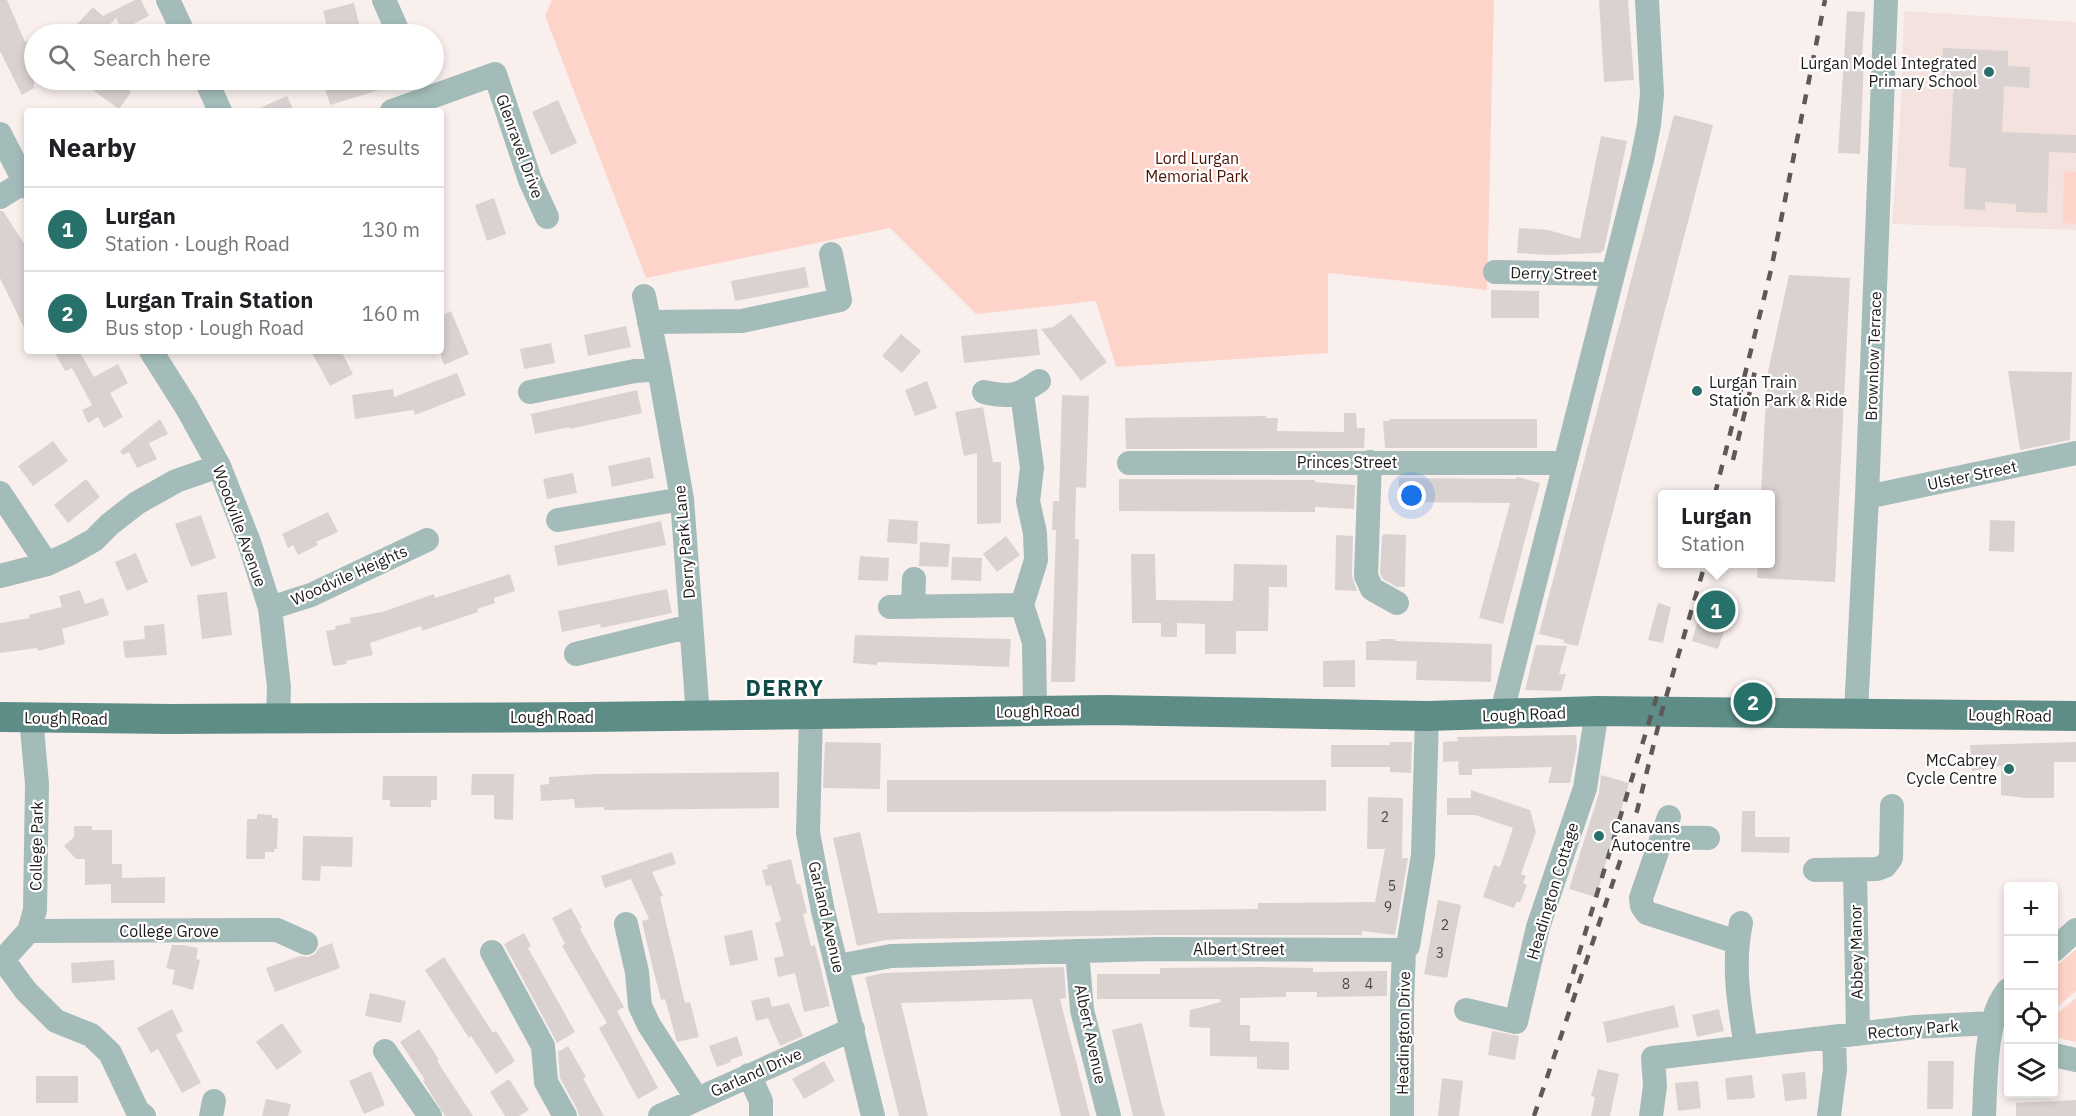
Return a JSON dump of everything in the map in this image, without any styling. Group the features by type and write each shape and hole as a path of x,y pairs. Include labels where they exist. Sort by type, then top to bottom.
{"main road":[{"name":"Lough Road","path":"0,717 171,719 698,716 1106,710 1428,716 1597,711 2076,716"}],"street":[{"path":"168,0 179,24"},
{"path":"384,0 395,24"},
{"path":"1503,715 1628,218 1649,125 1652,94 1647,0"},
{"name":"Brownlow Terrace","path":"1856,712 1868,497 1886,0"},
{"name":"Glenravel Drive","path":"444,84 495,74 530,180 547,216"},
{"path":"211,90 219,108"},
{"path":"396,108 421,90"},
{"path":"0,134 24,183"},
{"path":"0,197 24,185"},
{"path":"649,322 742,321 840,300 831,255"},
{"name":"Derry Street","path":"1495,272 1612,276"},
{"name":"Derry Park Lane","path":"644,296 682,499 698,716"},
{"name":"Woodville Avenue","path":"153,354 187,408 219,466 249,542 270,608 279,687 278,717"},
{"path":"530,392 634,371 659,369"},
{"path":"984,392 1001,396 1030,387 1032,468 1028,501 1035,533 1036,560 1022,605 1034,642 1035,711"},
{"name":"Ulster Street","path":"1868,497 2076,453"},
{"path":"1370,462 1366,576 1372,589 1397,603"},
{"name":"Princes Street","path":"1129,463 1565,463"},
{"path":"0,576 47,564 94,540 137,503 177,481 219,466"},
{"path":"0,493 47,564"},
{"path":"558,520 682,499"},
{"name":"Woodvile Heights","path":"270,608 311,595 427,540"},
{"path":"914,579 901,607 1022,605"},
{"path":"576,654 691,626"},
{"name":"Headington Cottage","path":"1466,1010 1516,1022 1538,927 1585,788 1597,711"},
{"name":"Garland Avenue","path":"811,714 808,833 823,911 873,1116"},
{"path":"1404,950 1408,946 1423,855 1428,716"},
{"name":"College Park","path":"2,962 29,931 35,910 37,784 31,717"},
{"path":"1815,870 1877,869 1885,866 1891,858 1892,806"},
{"path":"1708,838 1666,827 1641,898 1642,906 1647,912 1739,932 1737,990 1746,1047"},
{"name":"Abbey Manor","path":"1855,870 1858,1034"},
{"path":"626,924 637,972 640,1006 649,1025 697,1099"},
{"name":"College Grove","path":"29,931 277,930 306,943"},
{"path":"2058,946 2076,930"},
{"name":"Albert Street","path":"837,966 891,956 1077,951 1404,950"},
{"name":"Headington Drive","path":"1402,1116 1404,950"},
{"name":"Albert Avenue","path":"1077,951 1082,1010 1109,1116"},
{"path":"492,952 543,1046 546,1082 565,1116"},
{"path":"2,962 26,991 56,1021 91,1035 110,1053 136,1110 144,1116"},
{"path":"1984,1116 1997,1036 1998,1006 2004,996"},
{"name":"Rectory Park","path":"1651,1116 1655,1086 1653,1058 1915,1027 1997,1036"},
{"name":"Garland Drive","path":"660,1116 853,1029"},
{"path":"1829,1116 1835,1069 1834,1038"},
{"path":"385,1051 430,1116"},
{"path":"2058,1056 2076,1060"},
{"path":"748,1075 761,1101 761,1116"}],"shaded area":[{"name":"Lurgan Model Integrated Primary School","path":"1904,11 2076,22 2076,230 1892,224 1900,121"}],"green space":[{"name":"Lord Lurgan Memorial Park","path":"552,0 1494,0 1487,290 1328,273 1328,353 1116,367 1096,301 976,314 890,228 646,278 545,16"},
{"path":"2064,171 2076,172 2076,224 2063,223"},
{"path":"2076,949 2076,991 2058,1007 2058,990 2058,965"},
{"path":"2076,998 2076,1042 2058,1038 2058,1013"}],"building":[{"path":"0,0 7,0 24,40 24,90 31,90 22,95 0,51"},
{"path":"135,0 141,0 149,16 134,24 119,24 116,18 110,24 77,24 93,7 103,16"},
{"path":"1599,0 1628,0 1634,80 1604,82"},
{"path":"354,3 359,24 326,24 323,11"},
{"path":"1847,11 1865,12 1860,154 1838,153"},
{"path":"1943,48 2008,51 2008,66 2030,67 2029,88 2004,86 2002,132 2076,135 2076,153 2049,152 2047,213 2016,212 2016,204 1985,202 1985,210 1964,209 1966,168 1949,167 1954,79 1942,79"},
{"path":"93,90 128,90 131,92 118,108"},
{"path":"325,90 379,90 330,105"},
{"path":"287,96 293,108 260,108"},
{"path":"558,100 577,143 551,155 532,112"},
{"path":"1674,115 1713,125 1578,646 1539,634"},
{"path":"1601,136 1627,141 1604,250 1600,253 1550,255 1517,253 1519,228 1548,230 1580,239"},
{"path":"494,198 506,234 487,241 475,205"},
{"path":"0,211 3,211 24,243 24,328 0,278"},
{"path":"805,267 809,287 735,301 731,281"},
{"path":"1789,275 1850,278 1835,582 1757,578 1758,568 1775,568 1775,490 1761,490 1767,376"},
{"path":"1491,290 1539,291 1539,318 1491,318"},
{"path":"451,311 469,354 444,365 441,354 444,354 444,314"},
{"path":"1071,314 1107,362 1081,381 1041,329 1053,327"},
{"path":"626,326 631,347 588,356 584,335"},
{"path":"1037,329 1040,355 964,363 961,336"},
{"path":"901,334 921,351 902,373 882,356"},
{"path":"551,343 555,363 524,369 520,349"},
{"path":"56,354 81,354 94,377 118,364 128,383 110,393 123,417 104,428 98,417 88,423 82,410 92,405 72,368 65,371"},
{"path":"313,354 343,354 353,374 330,386"},
{"path":"2008,371 2072,372 2070,440 2020,450"},
{"path":"457,373 466,395 415,415 413,410 355,419 352,395 393,389 394,397"},
{"path":"927,381 937,408 915,416 905,390"},
{"path":"637,390 642,413 570,429 570,427 535,434 531,414"},
{"path":"1062,395 1089,396 1086,488 1076,487 1075,539 1079,539 1075,682 1051,682 1056,530 1052,530 1053,501 1059,501"},
{"path":"983,407 993,462 1001,462 1001,523 977,524 977,453 964,456 955,412"},
{"path":"1344,413 1356,413 1357,428 1365,428 1364,448 1126,449 1125,418 1266,416 1266,418 1278,418 1277,431 1344,432"},
{"path":"160,419 168,434 149,443 157,459 137,468 129,452 123,455 120,451"},
{"path":"1390,419 1537,419 1537,448 1385,448 1383,421 1390,421"},
{"path":"53,441 68,461 33,486 18,466"},
{"path":"650,457 654,478 612,487 608,466"},
{"path":"573,473 577,493 547,499 543,479"},
{"path":"1517,477 1540,483 1503,624 1479,618 1510,503 1399,502 1399,478 1516,479"},
{"path":"86,479 100,497 68,523 54,505"},
{"path":"1119,479 1315,480 1315,482 1355,485 1354,509 1315,507 1315,512 1119,511"},
{"path":"328,512 338,532 316,542 318,545 298,555 293,545 288,548 282,534"},
{"path":"201,515 216,558 191,567 175,524"},
{"path":"889,519 918,521 917,544 887,542"},
{"path":"1990,520 2015,521 2014,552 1989,551"},
{"path":"661,521 666,545 558,566 554,546"},
{"path":"1384,534 1406,535 1405,587 1397,587 1383,579 1380,573"},
{"path":"1336,535 1353,536 1352,576 1357,591 1335,590"},
{"path":"1006,536 1020,555 997,572 983,554"},
{"path":"920,542 950,544 948,567 919,566"},
{"path":"136,553 148,582 127,591 115,562"},
{"path":"1131,554 1155,554 1156,600 1233,601 1234,564 1287,565 1287,587 1269,587 1268,631 1236,631 1236,654 1205,654 1205,624 1177,623 1177,637 1161,637 1161,623 1132,623"},
{"path":"860,556 889,558 888,581 858,580"},
{"path":"952,557 982,558 981,581 951,580"},
{"path":"510,574 515,591 494,598 495,603 477,609 478,612 422,631 421,626 370,643 373,655 333,666 326,631 336,629 335,626 351,623 350,618 382,612 434,594 435,598"},
{"path":"667,589 672,613 601,628 600,624 562,632 558,611"},
{"path":"80,590 85,604 103,598 109,615 62,629 65,644 38,651 37,648 0,653 0,623 30,618 29,615 62,607 59,596"},
{"path":"227,592 232,635 202,639 197,595"},
{"path":"1705,598 1733,605 1718,649 1692,641"},
{"path":"1658,603 1671,607 1663,643 1648,640"},
{"path":"164,624 167,655 125,658 123,641 145,639 144,626"},
{"path":"855,635 1011,639 1009,667 853,663"},
{"path":"1379,639 1492,644 1491,682 1416,680 1417,661 1366,660 1366,641 1379,641"},
{"path":"1536,645 1567,646 1559,674 1566,674 1561,691 1525,690"},
{"path":"1355,660 1355,687 1323,687 1323,661"},
{"path":"1576,735 1577,747 1570,783 1548,783 1552,767 1472,769 1472,775 1459,775 1458,761 1443,762 1443,742 1458,741 1457,737"},
{"path":"825,742 881,743 880,789 823,788"},
{"path":"1390,742 1412,742 1411,773 1390,772 1390,767 1331,767 1331,745 1390,745"},
{"path":"2076,742 2076,762 2054,762 2054,798 2001,795 2001,766 1972,771 1970,745"},
{"path":"779,772 779,808 604,810 604,807 575,808 574,799 541,801 540,785 549,784 549,777 597,774"},
{"path":"472,774 514,774 513,820 494,819 494,795 471,795"},
{"name":"Canavans Autocentre","path":"1601,775 1629,783 1596,897 1569,889 1599,793"},
{"path":"383,776 437,776 437,800 431,800 431,807 390,807 390,800 382,800"},
{"path":"887,780 1326,780 1326,811 887,812"},
{"path":"1471,790 1530,810 1536,832 1521,874 1526,876 1523,883 1527,885 1520,903 1517,901 1514,908 1483,897 1494,865 1500,867 1513,828 1475,815 1447,815 1447,798 1471,798"},
{"path":"1368,797 1403,798 1402,858 1408,858 1395,935 1362,931 1362,935 1155,935 904,939 857,946 833,838 860,832 878,913 1258,909 1258,903 1375,902 1385,849 1367,849"},
{"path":"1742,811 1755,811 1755,837 1790,837 1789,853 1741,852"},
{"path":"257,814 272,815 272,818 278,818 277,849 274,849 274,852 265,852 265,859 246,859 247,819 257,819"},
{"path":"74,826 92,826 92,830 112,830 112,864 122,864 122,878 165,877 165,903 111,903 111,884 85,885 85,859 76,859 64,846 74,837"},
{"path":"303,836 353,837 352,867 321,866 320,881 302,880"},
{"path":"672,852 676,864 652,872 663,896 660,897 685,1003 690,1002 699,1037 677,1042 665,999 661,1000 652,965 642,921 649,919 631,879 605,888 601,876"},
{"path":"791,859 807,913 803,914 811,946 815,945 830,1006 804,1012 795,973 778,977 774,958 784,956 775,923 781,921 771,885 766,886 762,870 768,869 767,865"},
{"path":"1438,900 1461,905 1447,978 1424,974"},
{"path":"571,908 582,928 580,929 624,1007 617,1011 658,1088 638,1099 599,1028 607,1023 562,946 565,944 552,918"},
{"path":"752,930 758,960 730,966 724,936"},
{"path":"524,933 531,946 528,948 575,1032 557,1043 504,944"},
{"path":"332,943 340,968 275,992 266,968 300,956 308,957 315,954 319,948"},
{"path":"172,945 198,948 196,959 200,960 193,990 172,984 175,970 166,968"},
{"path":"444,957 493,1033 496,1031 515,1061 496,1074 471,1036 469,1038 425,970"},
{"path":"114,960 115,980 72,983 71,963"},
{"path":"1064,967 1066,998 1060,999 1090,1116 1061,1116 1032,999 901,1003 928,1116 899,1116 865,977 884,973"},
{"path":"1160,968 1313,968 1313,972 1387,971 1387,996 1317,997 1317,992 1286,992 1286,997 1240,998 1240,1025 1250,1025 1250,1041 1289,1042 1289,1070 1257,1069 1257,1057 1210,1056 1210,1028 1189,1027 1190,1010 1221,1002 1220,999 1097,999 1097,974 1160,974"},
{"path":"370,993 406,1001 401,1023 365,1016"},
{"path":"769,997 772,1007 789,1003 803,1036 780,1046 768,1018 756,1021 751,1001"},
{"path":"1674,1005 1679,1027 1607,1043 1603,1022"},
{"path":"172,1009 183,1031 176,1035 201,1083 182,1093 158,1049 151,1053 137,1028"},
{"path":"1719,1009 1724,1031 1697,1037 1692,1015"},
{"path":"282,1023 302,1052 277,1070 256,1042"},
{"path":"1142,1023 1165,1116 1133,1116 1112,1030"},
{"path":"419,1029 473,1116 445,1116 423,1081 425,1080 400,1042"},
{"path":"1492,1031 1519,1036 1515,1060 1488,1055"},
{"path":"737,1036 743,1055 717,1067 709,1046"},
{"path":"568,1046 586,1077 583,1078 604,1116 579,1116 560,1078 558,1052"},
{"path":"824,1061 835,1081 804,1099 792,1079"},
{"path":"1928,1061 1954,1061 1953,1109 1927,1109"},
{"path":"1598,1069 1619,1074 1610,1116 1591,1116 1595,1097 1591,1096"},
{"path":"371,1071 385,1105 364,1114 349,1081"},
{"path":"1805,1072 1807,1099 1785,1101 1782,1074"},
{"path":"1752,1075 1755,1098 1727,1100 1725,1078"},
{"path":"36,1076 78,1076 78,1103 36,1103"},
{"path":"1442,1078 1463,1081 1459,1116 1438,1116"},
{"path":"509,1079 529,1110 519,1116 505,1116 490,1092"},
{"path":"1698,1081 1701,1108 1678,1111 1675,1083"},
{"path":"266,1099 291,1104 288,1116 262,1116"},
{"path":"2076,1100 2076,1116 2016,1116 2016,1103"}],"railway":[{"path":"1716,490 1771,270 1825,0"},
{"path":"1733,460 1756,367"},
{"path":"1534,1116 1637,811 1662,711 1704,568"},
{"path":"1567,993 1659,689"}],"place":[{"name":"Lurgan Model Integrated Primary School","path":"1989,72"},
{"name":"Lurgan Train Station Park & Ride","path":"1697,391"},
{"name":"Lurgan","path":"1716,610"},
{"name":"Lurgan Train Station","path":"1753,702"},
{"name":"McCabrey Cycle Centre","path":"2009,769"},
{"name":"Canavans Autocentre","path":"1599,836"}],"district":[{"name":"DERRY","path":"785,687"}]}
